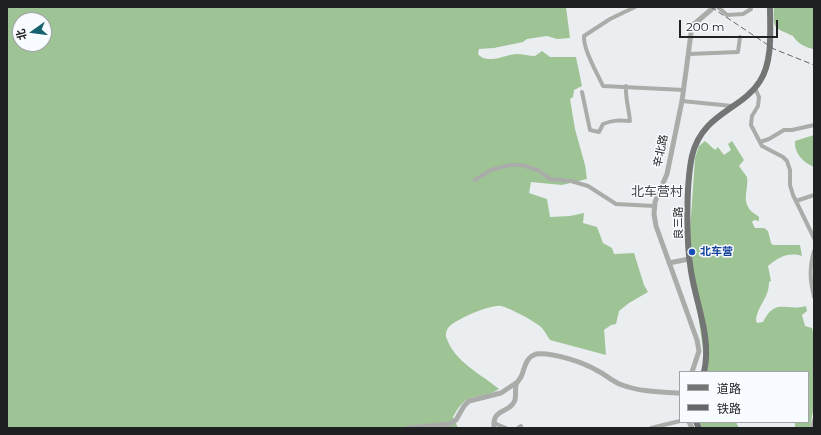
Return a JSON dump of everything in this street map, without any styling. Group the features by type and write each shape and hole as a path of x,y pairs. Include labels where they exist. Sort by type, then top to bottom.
{"main road":[{"name":"良三路","path":"704,371 706,341 689,259 689,190 693,154 706,128 723,112 755,88 765,72 770,34 770,7"}],"street":[{"path":"635,7 593,28 584,38 603,86 684,90"},
{"name":"辛北路","path":"692,371 699,351 697,340 656,226 654,206 666,174 682,100 692,26 714,7"},
{"path":"718,7 727,16 743,14 751,9"},
{"path":"689,54 738,52 740,37"},
{"path":"582,92 590,130 600,132 603,124 608,122 616,120 630,121 628,102 625,94 626,86"},
{"path":"755,88 759,97 758,106 752,116 751,125 760,142 767,150 783,157 787,161 791,176 790,185 814,238"},
{"path":"682,100 711,102 732,106"},
{"path":"760,142 769,139 784,130 792,130 814,125"},
{"path":"475,180 491,170 511,165 521,165 538,170 550,179 571,181 588,186 616,204 654,206"},
{"path":"796,201 814,195"},
{"path":"814,251 810,272 814,297"},
{"path":"669,263 689,259"},
{"path":"408,428 450,424 456,420 462,408 469,401 501,393 516,383 520,378 528,359 538,354 590,366 614,381 630,387 648,391 679,393"},
{"path":"506,428 494,426 497,414 510,407 514,402 516,383"},
{"path":"812,428 814,420"},
{"path":"651,428 679,421"}],"green space":[{"path":"7,7 566,7 570,38 557,39 547,36 527,39 523,42 494,48 479,49 478,54 486,59 491,59 516,54 535,56 542,51 550,57 576,57 582,86 574,90 573,97 570,99 575,129 585,165 587,179 562,185 531,182 529,193 547,199 550,217 570,216 584,213 583,223 597,227 603,243 612,248 614,254 634,253 644,285 648,292 629,303 619,311 616,324 611,325 604,330 606,355 550,340 538,324 510,309 501,306 489,307 457,321 448,328 446,335 451,347 462,361 499,389 492,393 474,397 464,402 458,408 453,417 458,428 7,428"},
{"path":"774,7 814,7 814,49 802,45 793,36 776,27 774,20"},
{"path":"814,135 814,167 806,163 800,157 796,150 795,141"},
{"path":"705,141 715,150 718,147 724,155 731,150 728,144 732,141 744,160 739,166 747,177 746,203 751,211 759,217 759,221 754,220 752,222 755,228 764,228 768,231 771,243 773,245 800,245 802,256 784,256 768,266 771,281 769,282 769,288 757,314 756,320 757,323 763,322 772,310 777,308 806,306 807,311 802,315 805,326 812,328 813,332 814,405 810,428 795,427 795,423 809,423 809,371 706,371 692,270 690,231 695,158 699,146"},
{"path":"700,423 736,423 739,428 703,428"}],"railway":[{"path":"711,7 774,49 814,65"}],"place":[{"name":"北车营","path":"692,252"}],"district":[{"name":"北车营村","path":"657,192"}]}
